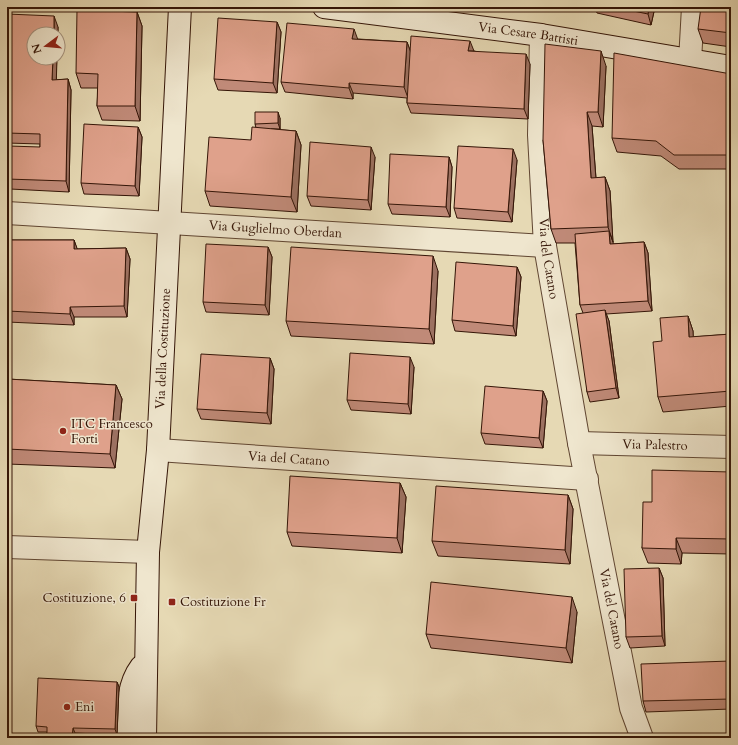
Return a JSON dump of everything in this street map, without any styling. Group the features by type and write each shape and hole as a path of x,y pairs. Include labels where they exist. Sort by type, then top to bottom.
{"street":[{"name":"Via della Costituzione","path":"145,738 145,661 148,552 158,450 180,7"},
{"name":"Via Cesare Battisti","path":"324,7 541,35 731,67"},
{"path":"690,61 693,7"},
{"name":"Via del Catano","path":"541,35 539,135 545,246 579,443 631,708 642,738"},
{"name":"Via Guglielmo Oberdan","path":"7,213 545,246"},
{"name":"Via Palestro","path":"579,443 731,447"},
{"name":"Via del Catano","path":"158,450 587,479"},
{"path":"7,547 148,552"},
{"path":"127,738 129,698 137,672 145,661"}],"building":[{"path":"614,7 649,7 648,14"},
{"path":"701,7 731,7 731,33 698,29"},
{"path":"77,10 137,12 135,106 97,106 98,74 76,73"},
{"path":"7,14 54,16 54,26 26,26 26,66 53,66 52,80 68,79 66,181 7,179 8,146 40,147 40,134 7,133"},
{"path":"218,18 277,22 273,83 214,79"},
{"path":"287,23 354,29 352,39 407,42 404,87 349,83 349,88 281,82"},
{"path":"411,36 470,41 468,51 526,54 524,109 407,103"},
{"path":"545,44 601,51 598,112 587,112 591,178 605,177 608,227 551,229 543,140"},
{"path":"614,53 731,74 731,155 674,155 656,141 612,138"},
{"path":"255,112 278,112 278,123 255,124"},
{"path":"84,124 138,127 135,186 81,183"},
{"path":"252,127 296,131 291,197 205,191 209,137 251,140"},
{"path":"310,142 371,147 368,200 307,196"},
{"path":"458,146 513,149 508,212 454,208"},
{"path":"390,154 449,157 446,207 388,204"},
{"path":"609,231 610,244 644,242 648,301 580,305 575,234"},
{"path":"7,240 74,240 74,249 126,248 124,306 70,307 70,314 7,311"},
{"path":"206,244 268,247 265,305 203,302"},
{"path":"291,247 433,256 429,329 286,321"},
{"path":"456,262 517,267 513,326 452,320"},
{"path":"605,310 616,388 587,392 576,314"},
{"path":"688,316 689,337 731,334 731,391 658,397 653,342 662,341 660,318"},
{"path":"350,353 410,357 408,404 347,400"},
{"path":"201,354 270,358 267,413 197,409"},
{"name":"ITC Francesco Forti","path":"7,379 116,385 110,454 7,449"},
{"path":"485,386 543,391 539,438 481,433"},
{"path":"652,470 731,472 731,539 676,538 676,549 642,548 643,502 652,502"},
{"path":"290,476 400,483 397,538 287,532"},
{"path":"436,486 568,495 565,550 432,541"},
{"path":"659,568 662,636 626,637 624,569"},
{"path":"431,582 572,597 566,648 426,634"},
{"path":"731,661 731,699 643,701 641,664"},
{"path":"38,678 117,682 115,729 73,728 72,738 47,738 47,727 36,726"}],"place":[{"name":"ITC Francesco Forti","path":"63,431"},
{"name":"Costituzione, 6","path":"134,598"},
{"name":"Costituzione Fr","path":"172,602"},
{"name":"Eni","path":"67,707"}]}
